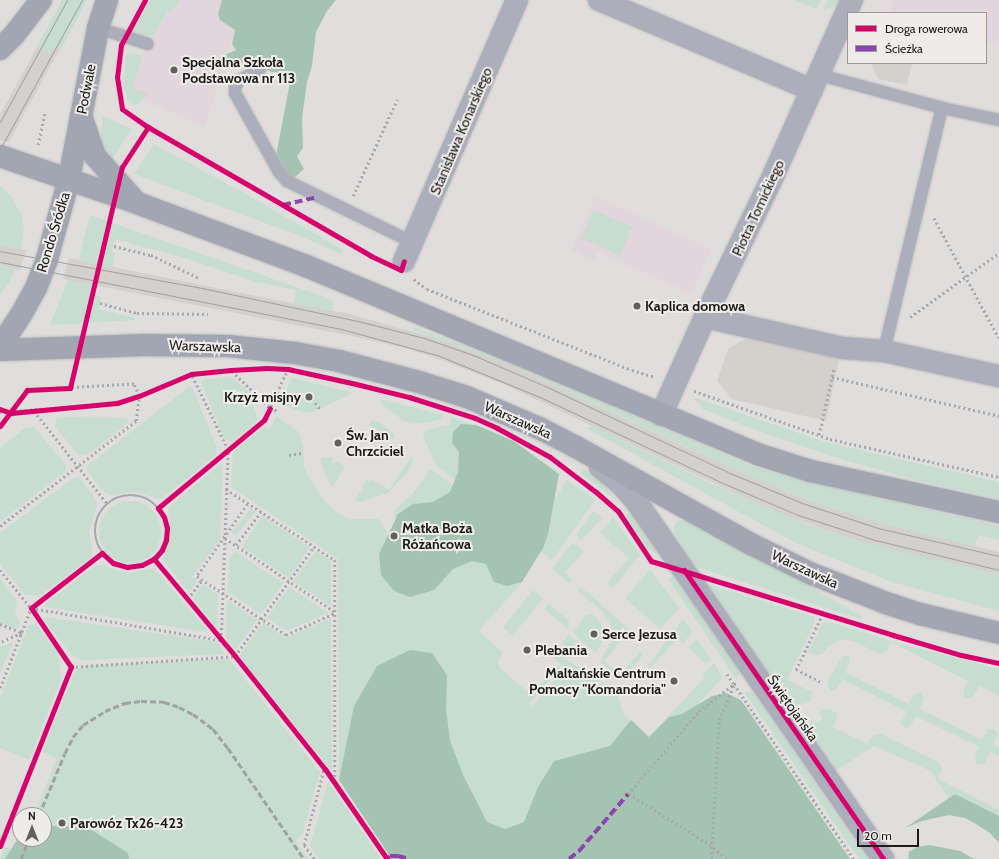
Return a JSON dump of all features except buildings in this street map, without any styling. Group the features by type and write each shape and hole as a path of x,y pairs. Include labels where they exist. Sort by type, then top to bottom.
{"main road":[{"path":"0,49 14,35 40,0"},
{"name":"Podwale","path":"69,179 98,28 107,0"},
{"path":"81,114 95,156 137,203"},
{"name":"Rondo Śródka","path":"0,156 69,179 47,259 36,288 0,347"},
{"path":"69,179 306,266 741,448 798,468 999,512"},
{"name":"Warszawska","path":"0,350 184,345 228,346 295,353 380,371 459,395 502,412 576,447 751,544 812,574 886,603 920,614 999,633"}],"street":[{"name":"Stanisława Konarskiego","path":"408,251 517,0"},
{"path":"598,0 816,83"},
{"name":"Piotra Tomickiego","path":"661,415 705,317 816,83 852,0"},
{"path":"705,317 838,346 886,342 999,376"},
{"name":"Świętojańska","path":"576,447 621,484 636,501 883,859"}],"lane":[{"path":"98,28 148,44"},
{"path":"260,69 240,80 235,87 235,93 279,172 287,181 346,210 408,251"},
{"path":"816,83 999,120"},
{"path":"886,342 942,108"}],"path":[{"path":"346,210 396,100"},
{"path":"38,145 45,111"},
{"path":"129,156 148,127"},
{"path":"921,194 999,338"},
{"path":"114,246 151,254 199,278"},
{"path":"886,342 966,277 999,253"},
{"path":"426,289 632,370 660,378"},
{"path":"100,303 137,313 208,314"},
{"path":"819,435 838,346"},
{"path":"158,508 264,420 288,369 281,369"},
{"path":"231,370 270,408 278,411"},
{"path":"0,412 11,413 117,403 139,396 191,374 238,370"},
{"path":"191,374 228,450 221,640"},
{"path":"832,377 999,416"},
{"path":"70,388 72,380"},
{"path":"0,526 136,421 139,396 134,384 27,390 11,413"},
{"path":"691,390 819,435 999,477"},
{"path":"312,399 320,409"},
{"path":"0,409 11,413"},
{"path":"34,411 108,503"},
{"path":"289,455 302,453"},
{"path":"555,462 590,487"},
{"path":"226,489 335,560 335,785"},
{"path":"134,495 143,497 158,508 164,518 167,528 166,540 162,550 154,558 142,565 127,567 113,563 102,553 95,536 95,527 97,518 108,503 124,496 134,495"},
{"path":"248,504 197,576 286,635 335,613"},
{"path":"236,545 261,512"},
{"path":"224,538 335,613"},
{"path":"235,656 314,546"},
{"path":"0,688 31,608 102,553"},
{"path":"154,558 235,656 325,769 387,859"},
{"path":"0,570 31,608 71,666"},
{"path":"188,599 202,580"},
{"path":"31,608 221,640"},
{"path":"820,682 796,670 823,613"},
{"path":"0,624 22,633"},
{"path":"0,643 22,633"},
{"path":"71,666 235,656"},
{"path":"0,846 71,666"},
{"path":"726,859 711,846 628,794 698,711 734,684"},
{"path":"711,859 719,720 734,684"},
{"path":"734,684 854,859"},
{"path":"314,859 304,845 325,769"}],"shaded area":[{"name":"Specjalna Szkoła Podstawowa nr 113","path":"180,0 243,0 205,127 119,88 132,58 140,60 168,11 176,7"},
{"path":"894,0 999,0 999,44 987,41 987,12 889,12"},
{"path":"53,46 59,50 9,142 0,140 0,115 37,47 49,54"},
{"path":"873,64 912,64 907,85 878,79 872,66"},
{"path":"596,197 711,249 691,294 598,251 594,260 571,249"},
{"path":"0,245 26,250 20,270 0,265"},
{"path":"69,258 286,302 294,302 298,305 346,313 432,337 514,367 683,446 804,499 880,523 999,552 999,574 927,559 852,539 776,512 505,385 444,361 405,348 347,335 63,279"},
{"path":"746,338 839,359 826,421 732,399 717,381 728,349"}],"green space":[{"path":"62,0 87,0 60,51 53,47 49,54 37,47"},
{"path":"150,0 180,0 176,7 168,11 153,36 131,33"},
{"path":"222,0 336,0 327,11 316,32 312,66 307,82 302,118 303,148 297,156 304,169 294,178 284,172 276,156 291,77 224,59 225,55 236,50 232,44 235,30 220,20 218,14"},
{"path":"795,0 821,0 816,9"},
{"path":"828,0 841,0 835,6 823,10"},
{"path":"132,53 142,55 133,89 147,93 137,105 129,103 124,88 125,58 127,54"},
{"path":"103,116 132,129 112,159 103,146 101,132"},
{"path":"154,144 343,250 341,254 297,235 134,174"},
{"path":"0,186 11,196 21,214 24,230 21,249 0,245"},
{"path":"594,210 632,227 620,255 581,238"},
{"path":"90,215 319,295 333,301 334,308 331,311 298,305 294,302 296,290 256,282 185,258 115,239 112,252 115,252 112,268 84,262 79,257"},
{"path":"0,265 15,269 10,282 0,295"},
{"path":"68,280 94,285 92,294 101,297 98,309 135,318 135,320 52,325 51,322"},
{"path":"414,327 500,359 755,467 795,479 999,526 999,540 978,535 975,546 880,523 822,506 747,475 514,367 413,330"},
{"path":"232,377 256,398 253,407 258,420 233,441 230,441 223,437 201,382 203,380"},
{"path":"292,378 353,393 313,412 302,412 280,404"},
{"path":"189,387 193,389 217,448 215,456 161,499 134,492 111,495 103,491 87,471 88,465"},
{"path":"693,397 825,442 999,482 999,499 908,478 837,458 750,428 703,409"},
{"path":"380,399 443,415 443,419 424,423 405,422 384,406"},
{"path":"276,416 299,432 303,446 304,465 308,476 323,499 333,509 350,519 379,519 387,532 388,541 397,528 394,511 412,494 430,470 433,470 514,534 523,572 522,582 479,631 503,653 498,662 500,668 531,695 557,665 560,668 529,703 533,706 565,668 554,658 558,654 587,673 585,679 599,680 617,694 624,715 649,737 705,677 703,675 714,663 723,677 696,707 673,842 392,859 339,780 338,559 231,487 234,451 264,427 270,430"},
{"path":"66,417 125,418 128,420 128,423 87,455 82,456 78,454 55,427 56,419"},
{"path":"451,418 488,429 515,442 559,474 517,530 435,464 423,435 424,432 429,429 449,425"},
{"path":"372,420 379,422 394,434 394,440 369,425"},
{"path":"461,424 476,425 515,442 559,474 548,534 543,548 522,582 507,586 494,582 486,564 472,561 453,569 434,590 410,597 394,591 381,575 379,554 398,514 413,504 433,502 450,492 458,472 459,452 452,443 453,432"},
{"path":"592,426 713,484 801,522 852,539 890,549 999,574 999,611 892,582 796,543 586,428"},
{"path":"34,427 66,465 65,472 0,522 0,448 25,428"},
{"path":"412,456 413,460 409,470 388,493 360,502 355,500 367,480 369,481 371,479 389,490"},
{"path":"331,457 333,459 331,463 334,465 336,461 345,466 333,487 326,477 321,462 321,458"},
{"path":"220,464 223,465 220,539 192,577 198,581 189,593 163,559 170,536 168,508"},
{"path":"583,468 603,484 618,501 581,474"},
{"path":"75,477 79,477 97,501 96,510 89,531 93,556 38,597 34,595 25,595 0,564 0,533"},
{"path":"567,480 595,500 553,559 550,559 534,545 534,533"},
{"path":"130,501 142,503 152,510 159,520 161,532 159,544 152,554 142,561 130,563 118,561 108,554 101,544 99,532 101,520 108,510 118,503"},
{"path":"251,508 256,512 236,536 231,532"},
{"path":"592,512 596,512 603,517 581,541 577,536 578,532"},
{"path":"629,512 658,554 646,549 626,520"},
{"path":"262,516 310,547 290,578 242,547"},
{"path":"613,517 640,555 613,588 607,583 629,558 600,533"},
{"path":"681,520 688,522 806,584 862,617 861,619 693,566 674,533 676,522"},
{"path":"571,544 577,545 584,551 565,573 572,579 569,583 552,569"},
{"path":"235,551 283,583 261,614 228,592 229,559"},
{"path":"316,551 331,561 331,606 293,581"},
{"path":"96,565 103,565 118,571 129,573 154,568 207,630 206,632 45,607 45,604"},
{"path":"650,570 679,608 660,629 625,598"},
{"path":"673,576 740,672 736,679 669,580"},
{"path":"0,579 17,601 15,612 20,622 18,628 13,629 0,623"},
{"path":"705,583 814,617 815,622 787,680 812,692 811,701 796,705 786,700"},
{"path":"203,584 218,594 217,628 193,598"},
{"path":"289,587 329,613 286,631 267,618"},
{"path":"581,587 630,630 604,661 620,675 640,652 643,655 623,678 620,678 602,663 602,658 611,642 612,630 610,623 603,612 578,591"},
{"path":"533,590 543,598 513,635 503,627"},
{"path":"227,600 257,620 235,650 226,639"},
{"path":"548,603 569,621 568,629 544,609"},
{"path":"592,614 599,620 603,630 601,645 595,653 572,632 586,615"},
{"path":"44,617 217,642 225,654 81,660 72,655 43,619"},
{"path":"331,618 332,771 239,656 263,623 286,638"},
{"path":"683,619 693,632 683,643 678,638 633,686"},
{"path":"826,621 898,643 999,669 999,696 979,686 973,697 966,698 963,693 968,681 891,642 887,651 881,654 844,639 830,645 822,654 815,655 808,652 822,624"},
{"path":"36,624 57,652 61,675 60,682 29,760 0,748 0,699 29,625"},
{"path":"569,635 592,656 580,656 562,643"},
{"path":"697,639 711,659 706,664 689,648"},
{"path":"13,642 0,673 0,647"},
{"path":"410,650 432,653 447,675 446,708 450,741 463,775 487,822 505,829 524,822 538,787 554,761 610,746 631,720 649,737 669,717 682,714 712,696 726,693 741,700 850,859 392,859 339,780 354,706 377,666"},
{"path":"842,656 848,656 850,661 846,673 909,704 913,695 921,692 924,697 920,709 982,740 988,729 994,729 998,734 993,745 999,748 999,756 990,752 984,764 977,764 975,756 979,747 916,716 910,727 905,728 901,723 906,711 842,679 836,690 830,691 827,683"},
{"path":"229,659 320,772 302,835 295,840 308,859 0,859 5,847 20,853 30,847 52,847 52,807 37,807 57,758 42,752 76,669 87,665"},
{"path":"753,692 868,859 859,859 745,693"},
{"path":"825,709 829,709 836,713 837,719 833,727 867,744 874,735 881,734 938,762 942,769 938,779 999,810 999,816 955,794 948,798 931,771 874,746 835,771 809,731 811,718 814,723 823,719 819,713"},
{"path":"328,782 381,859 319,859 310,846"},
{"path":"955,794 999,816 999,843 990,833 976,824 965,818 949,815 922,821 905,828"},
{"path":"52,826 87,827 128,853 129,859 5,859 12,847 52,847"},
{"path":"930,845 960,851 974,859 909,859 909,852 917,847"}],"tram line":[{"path":"0,122 67,0"},
{"path":"0,149 82,0"},
{"path":"0,251 202,288 362,322 424,338 473,355 545,386 730,473 802,503 878,528 999,556"},
{"path":"0,262 341,329 437,355 540,397 725,484 798,515 875,540 999,570"}],"railway":[{"path":"42,807 65,753 73,737 83,725 105,711 125,703 141,701 164,702 193,714 213,729 228,748 304,859"},
{"path":"21,859 26,847"}],"marked path":[{"path":"283,205 317,197"},
{"path":"569,859 579,851 628,794"},
{"path":"387,859 390,856 410,859"}],"cycle path":[{"path":"145,0 121,45 117,77 122,109 148,127 371,256 401,270 404,261"},
{"path":"0,426 27,390 70,388 122,167 148,127"},
{"path":"0,409 11,413 117,403 139,396 191,374 267,368 288,369 409,397 475,418 497,428 550,457 618,511 651,561 961,655 999,663"},
{"path":"0,846 71,667 31,608 102,553 113,563 127,567 142,565 154,559 162,550 166,540 167,528 164,517 158,508 264,420 270,408"},
{"path":"154,559 235,656 325,769 387,859"},
{"path":"684,570 883,859"}],"place":[{"name":"Specjalna Szkoła Podstawowa nr 113","path":"174,70"},
{"name":"Kaplica domowa","path":"637,306"},
{"name":"Krzyż misjny","path":"309,397"},
{"name":"Św. Jan Chrzciciel","path":"338,443"},
{"name":"Matka Boża Różańcowa","path":"394,536"},
{"name":"Serce Jezusa","path":"594,634"},
{"name":"Plebania","path":"527,650"},
{"name":"Maltańskie Centrum Pomocy \"Komandoria\"","path":"674,681"},
{"name":"Parowóz Tx26-423","path":"62,823"}]}
